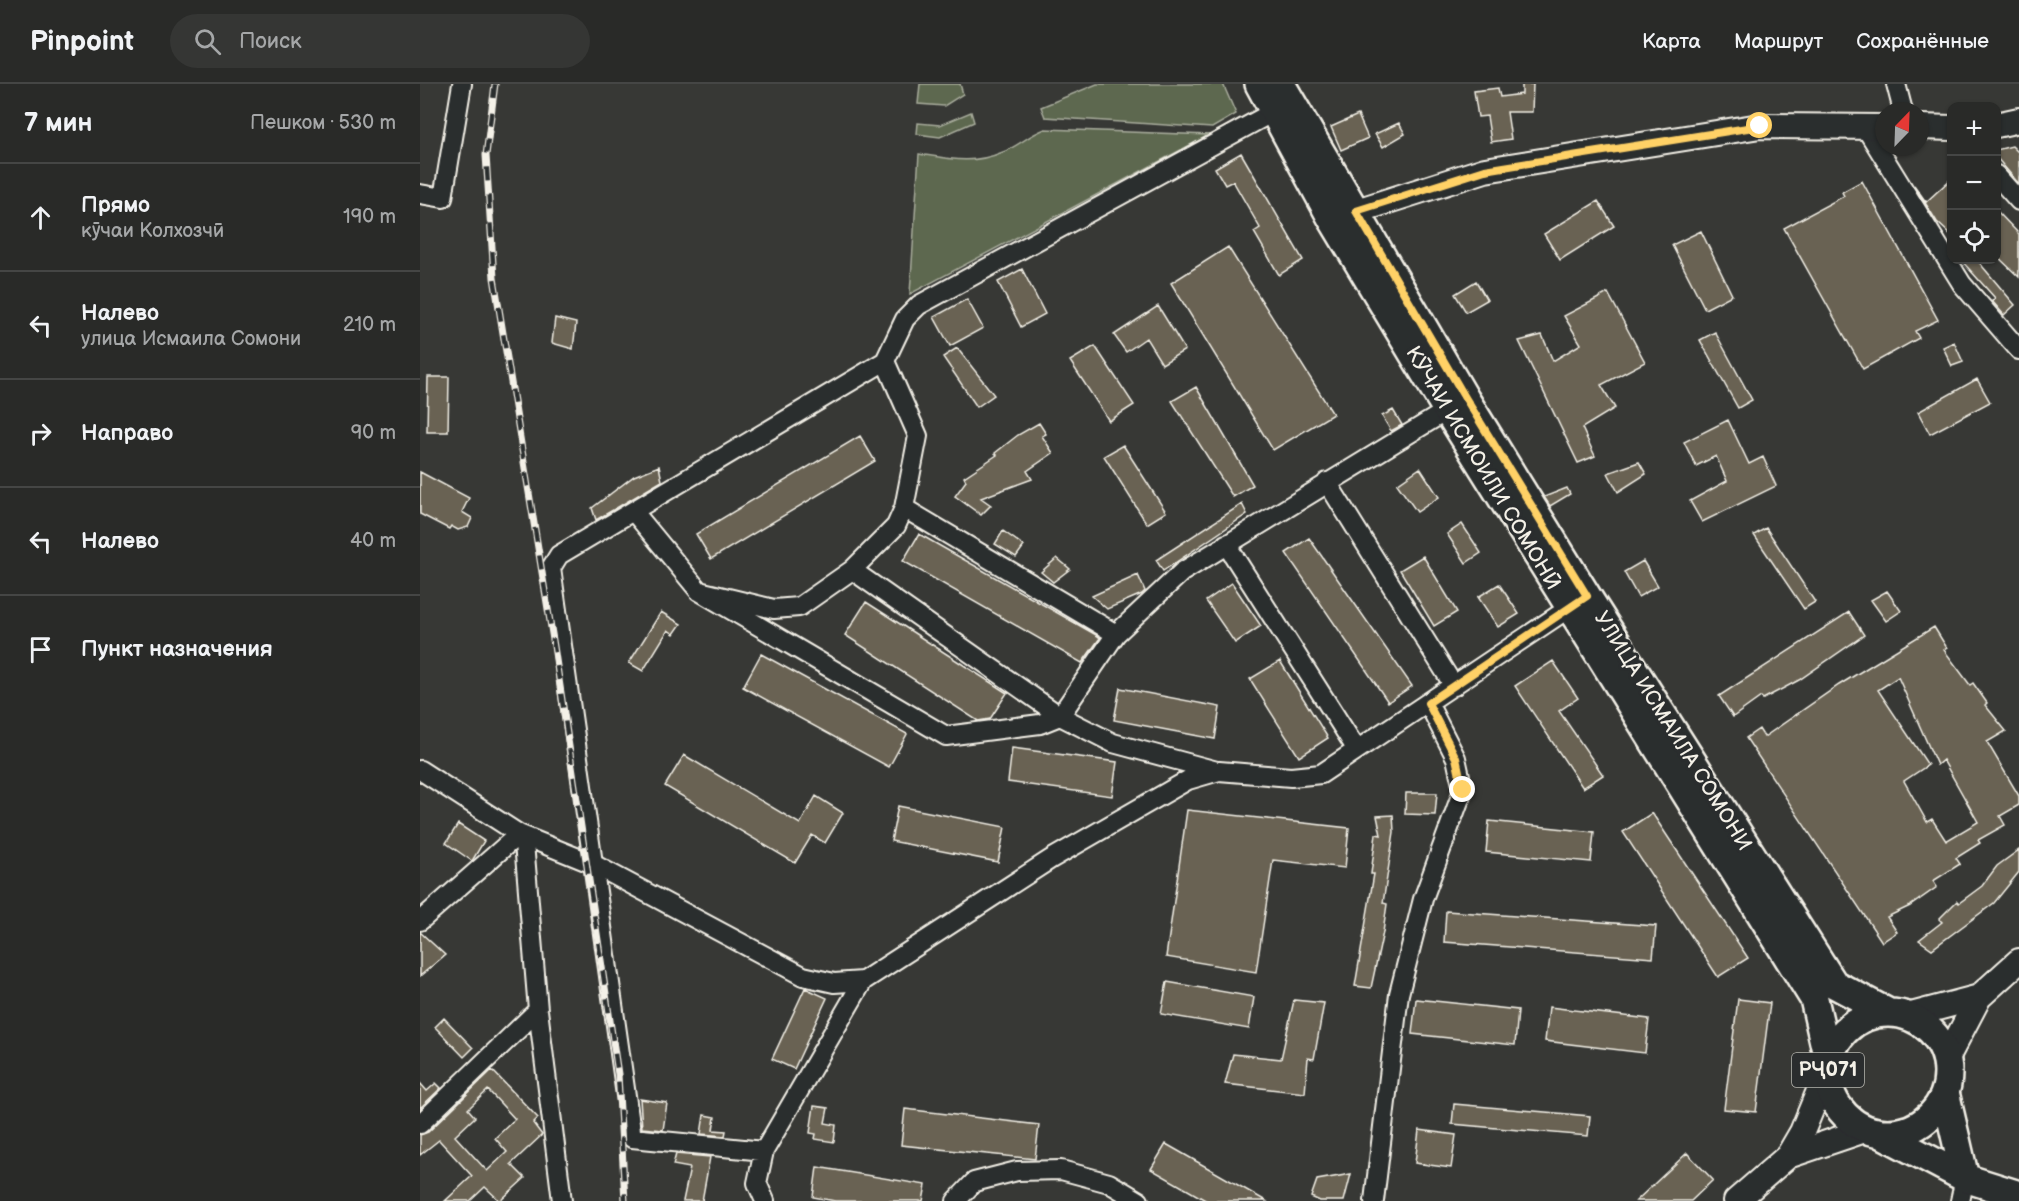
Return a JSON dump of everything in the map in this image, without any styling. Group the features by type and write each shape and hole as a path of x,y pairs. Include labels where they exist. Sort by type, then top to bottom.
{"main road":[{"name":"КӮЧАИ ИСМОИЛИ СОМОНӢ","path":"1259,84 1282,100 1344,215 1456,405 1578,602 1814,999 1828,1067"},
{"path":"2001,124 2019,120"},
{"path":"1344,215 1485,170 1760,126 1874,127"},
{"path":"1929,127 1947,128"},
{"name":"УЛИЦА ИСМАИЛА СОМОНИ","path":"1578,602 1834,984 1897,1014"},
{"path":"1947,1058 1979,997 2019,962"},
{"path":"1897,1014 1979,997"},
{"path":"1788,1156 1873,1130 1895,1132 1911,1128 1926,1119 1938,1107 1945,1092 1948,1075 1947,1058 1938,1040 1925,1025 1897,1014"},
{"name":"РҶ071","path":"1873,1130 1851,1120 1838,1106 1830,1089 1828,1067 1833,1048 1849,1028 1870,1015 1897,1014"},
{"path":"1736,1201 1788,1156 1802,1132 1828,1067"},
{"path":"1945,1092 1963,1189"},
{"path":"1873,1130 1963,1189 2019,1195"}],"street":[{"path":"420,194 443,198 462,84"},
{"path":"1896,84 1901,102"},
{"path":"764,1150 632,1138 551,568 559,555 885,361 905,319 919,305 1282,100"},
{"path":"1874,127 1962,284 2019,350"},
{"path":"2001,181 2019,201"},
{"path":"699,591 774,609 799,607 852,570 896,526 904,508 918,436 885,361"},
{"path":"634,512 699,591 946,736 1040,724 1060,716 1116,634 1182,572 1456,405"},
{"path":"1327,482 1454,686"},
{"path":"904,508 1116,634"},
{"path":"1226,544 1357,750"},
{"path":"852,570 1060,716 1113,744 1219,771 1291,777 1321,774 1578,602"},
{"path":"1374,1201 1399,994 1423,899 1463,790 1456,758 1428,703"},
{"path":"420,770 519,834 593,864 803,976 834,983 863,981"},
{"path":"765,1201 757,1183 764,1150 863,981 1051,860 1188,780 1219,771"},
{"path":"420,921 519,834"},
{"path":"519,834 524,843 538,1010 560,1199"},
{"path":"420,1124 538,1010"},
{"path":"956,1201 974,1182 1017,1171 1061,1170 1109,1184 1139,1201"}],"green space":[{"path":"920,84 960,84 963,94 944,106 918,104"},
{"path":"1097,84 1223,84 1236,114 1212,128 1045,117 1041,107"},
{"path":"971,112 974,122 940,137 917,134 918,123 940,125"},
{"path":"1045,129 1209,135 910,294 919,154 961,160 982,158 1008,150"}],"building":[{"path":"1522,84 1533,84 1532,112 1507,112 1511,139 1491,142 1487,116 1478,117 1474,91 1498,88 1500,97 1522,94"},
{"path":"1358,115 1368,138 1341,150 1331,127"},
{"path":"1399,123 1405,134 1383,147 1375,134"},
{"path":"2012,146 2019,153 2019,184 2001,163 2001,149"},
{"path":"1241,153 1303,260 1279,275 1254,232 1260,228 1233,181 1225,185 1215,168"},
{"path":"1862,181 1938,320 1915,331 1919,338 1863,369 1784,228 1844,196 1842,192"},
{"path":"1947,183 1947,231 1937,222 1914,185 1926,202"},
{"path":"1598,201 1614,226 1560,260 1544,234"},
{"path":"2001,215 2019,234 2019,277 2001,260"},
{"path":"1701,231 1732,295 1705,309 1672,245"},
{"path":"1228,247 1333,414 1273,450 1171,283"},
{"path":"1965,264 1980,264 2015,305 2004,315 1992,301 1995,298"},
{"path":"1022,269 1045,314 1021,327 998,282"},
{"path":"1476,281 1487,300 1466,312 1455,294"},
{"path":"1608,293 1645,362 1601,385 1615,408 1582,428 1595,456 1578,463 1519,341 1542,335 1553,361 1581,344 1564,316"},
{"path":"967,299 983,328 950,346 934,317"},
{"path":"1158,306 1185,350 1162,364 1146,338 1126,352 1114,335"},
{"path":"555,318 576,323 573,349 552,343"},
{"path":"1715,332 1752,400 1738,408 1700,340"},
{"path":"1954,342 1963,362 1952,366 1943,347"},
{"path":"1095,346 1134,405 1109,421 1070,361"},
{"path":"957,348 994,395 977,407 943,357"},
{"path":"428,377 449,377 448,432 427,432"},
{"path":"1977,379 1990,402 1930,434 1918,412"},
{"path":"1196,387 1253,485 1233,497 1172,401"},
{"path":"1393,410 1402,425 1391,431 1382,416"},
{"path":"1728,420 1749,464 1763,457 1776,486 1702,522 1690,501 1727,481 1716,456 1696,466 1684,442"},
{"path":"1039,423 1046,434 1042,436 1053,453 1027,471 1032,479 981,498 991,505 981,515 955,496 966,481 964,477 997,455 995,453 1018,435"},
{"path":"860,436 875,461 711,559 696,534"},
{"path":"1123,445 1166,512 1147,524 1104,456"},
{"path":"1639,462 1646,474 1618,492 1608,473"},
{"path":"659,466 662,481 596,520 592,508 634,476"},
{"path":"1420,468 1439,497 1417,512 1397,484"},
{"path":"420,472 469,498 462,512 472,518 468,527 458,530 451,526 449,529 420,514"},
{"path":"1567,488 1570,494 1550,506 1544,497"},
{"path":"1242,504 1247,514 1163,571 1156,560"},
{"path":"1462,524 1481,553 1466,563 1447,534"},
{"path":"1766,528 1815,602 1804,609 1754,535"},
{"path":"1003,531 1024,546 1016,557 995,544"},
{"path":"919,534 1100,638 1082,663 903,561"},
{"path":"1309,538 1412,686 1388,702 1286,553"},
{"path":"1423,556 1457,612 1434,626 1400,570"},
{"path":"1057,558 1070,569 1053,582 1041,572"},
{"path":"1643,561 1658,586 1638,597 1624,572"},
{"path":"1138,575 1145,591 1142,594 1107,609 1092,596"},
{"path":"1232,583 1261,626 1235,643 1206,601"},
{"path":"1499,584 1519,614 1498,627 1478,597"},
{"path":"1887,591 1901,611 1886,621 1871,600"},
{"path":"866,602 1007,693 990,719 978,721 845,635"},
{"path":"661,612 681,624 674,634 668,630 643,671 629,663"},
{"path":"1849,612 1864,635 1799,680 1763,699 1761,697 1733,717 1719,696"},
{"path":"1934,627 1947,648 1944,650 1970,685 1973,683 1987,703 1985,705 2006,731 1987,742 2019,796 2019,805 2000,816 2005,825 1978,840 1980,843 1956,858 1960,864 1933,881 1937,887 1910,906 1887,917 1897,932 1882,942 1746,738 1759,729 1764,737 1839,685","holes":["1898,677 1937,765 1943,760 1978,822 1946,841 1932,819 1927,822 1904,781 1928,765 1878,690"]},
{"path":"761,654 907,734 889,767 743,687"},
{"path":"1280,661 1328,738 1299,757 1250,679"},
{"path":"1553,661 1578,698 1559,711 1603,775 1583,788 1515,686"},
{"path":"1120,688 1220,707 1215,739 1114,720"},
{"path":"1012,748 1117,762 1112,796 1008,782"},
{"path":"684,755 800,824 816,796 843,813 825,843 812,835 795,863 665,786"},
{"path":"1406,793 1437,793 1435,815 1405,814"},
{"path":"898,806 1005,827 998,862 891,841"},
{"path":"1187,810 1349,828 1345,868 1273,860 1256,972 1166,957"},
{"path":"1652,813 1748,958 1718,977 1623,832"},
{"path":"1393,815 1394,832 1383,903 1387,904 1371,988 1355,986 1374,874 1371,874 1376,834 1381,835 1377,816"},
{"path":"1489,821 1594,832 1591,862 1486,852"},
{"path":"458,824 484,841 472,861 446,843"},
{"path":"2019,850 2019,872 1994,903 1932,949 1919,940 1942,922 1939,919 1957,901 1959,903 1982,886 1997,866"},
{"path":"1446,911 1656,926 1653,958 1444,942"},
{"path":"420,932 445,955 420,976"},
{"path":"1167,982 1254,997 1249,1029 1161,1014"},
{"path":"805,988 827,998 794,1069 772,1059"},
{"path":"1416,999 1518,1010 1515,1045 1412,1034"},
{"path":"1738,999 1770,1003 1756,1112 1724,1109"},
{"path":"1294,1000 1324,1003 1314,1059 1308,1058 1305,1093 1225,1084 1233,1054 1281,1059"},
{"path":"1549,1007 1649,1019 1645,1053 1545,1041"},
{"path":"444,1018 473,1048 464,1057 435,1027"},
{"path":"492,1070 538,1118 533,1123 542,1135 511,1164 525,1178 500,1201 485,1187 470,1201 445,1201 472,1176 439,1140 420,1155 420,1135 428,1132","holes":["488,1090 515,1119 495,1138 507,1152 487,1171 455,1136 475,1117 468,1109"]},
{"path":"420,1083 427,1091 436,1083 441,1088 420,1108"},
{"path":"640,1099 667,1103 663,1130 642,1128"},
{"path":"1454,1104 1590,1116 1588,1136 1452,1124"},
{"path":"814,1106 828,1108 825,1123 836,1125 834,1142 815,1139 816,1134 810,1133"},
{"path":"905,1109 1039,1125 1035,1159 901,1145"},
{"path":"704,1115 715,1117 713,1130 726,1131 725,1136 701,1134"},
{"path":"1419,1130 1456,1135 1451,1168 1415,1163"},
{"path":"1166,1144 1266,1201 1207,1201 1151,1169"},
{"path":"1687,1153 1713,1180 1691,1201 1636,1201"},
{"path":"676,1154 710,1157 702,1201 683,1201 690,1168 673,1165"},
{"path":"817,1167 926,1185 923,1201 835,1201 813,1197"},
{"path":"1351,1174 1344,1201 1320,1201 1311,1197 1317,1180"}],"railway":[{"path":"495,84 486,155 494,278 554,646 618,1074 625,1201"}],"route":[{"path":"1463,790 1456,758 1428,703 1587,596 1466,399 1356,211 1485,170 1760,126"}]}
